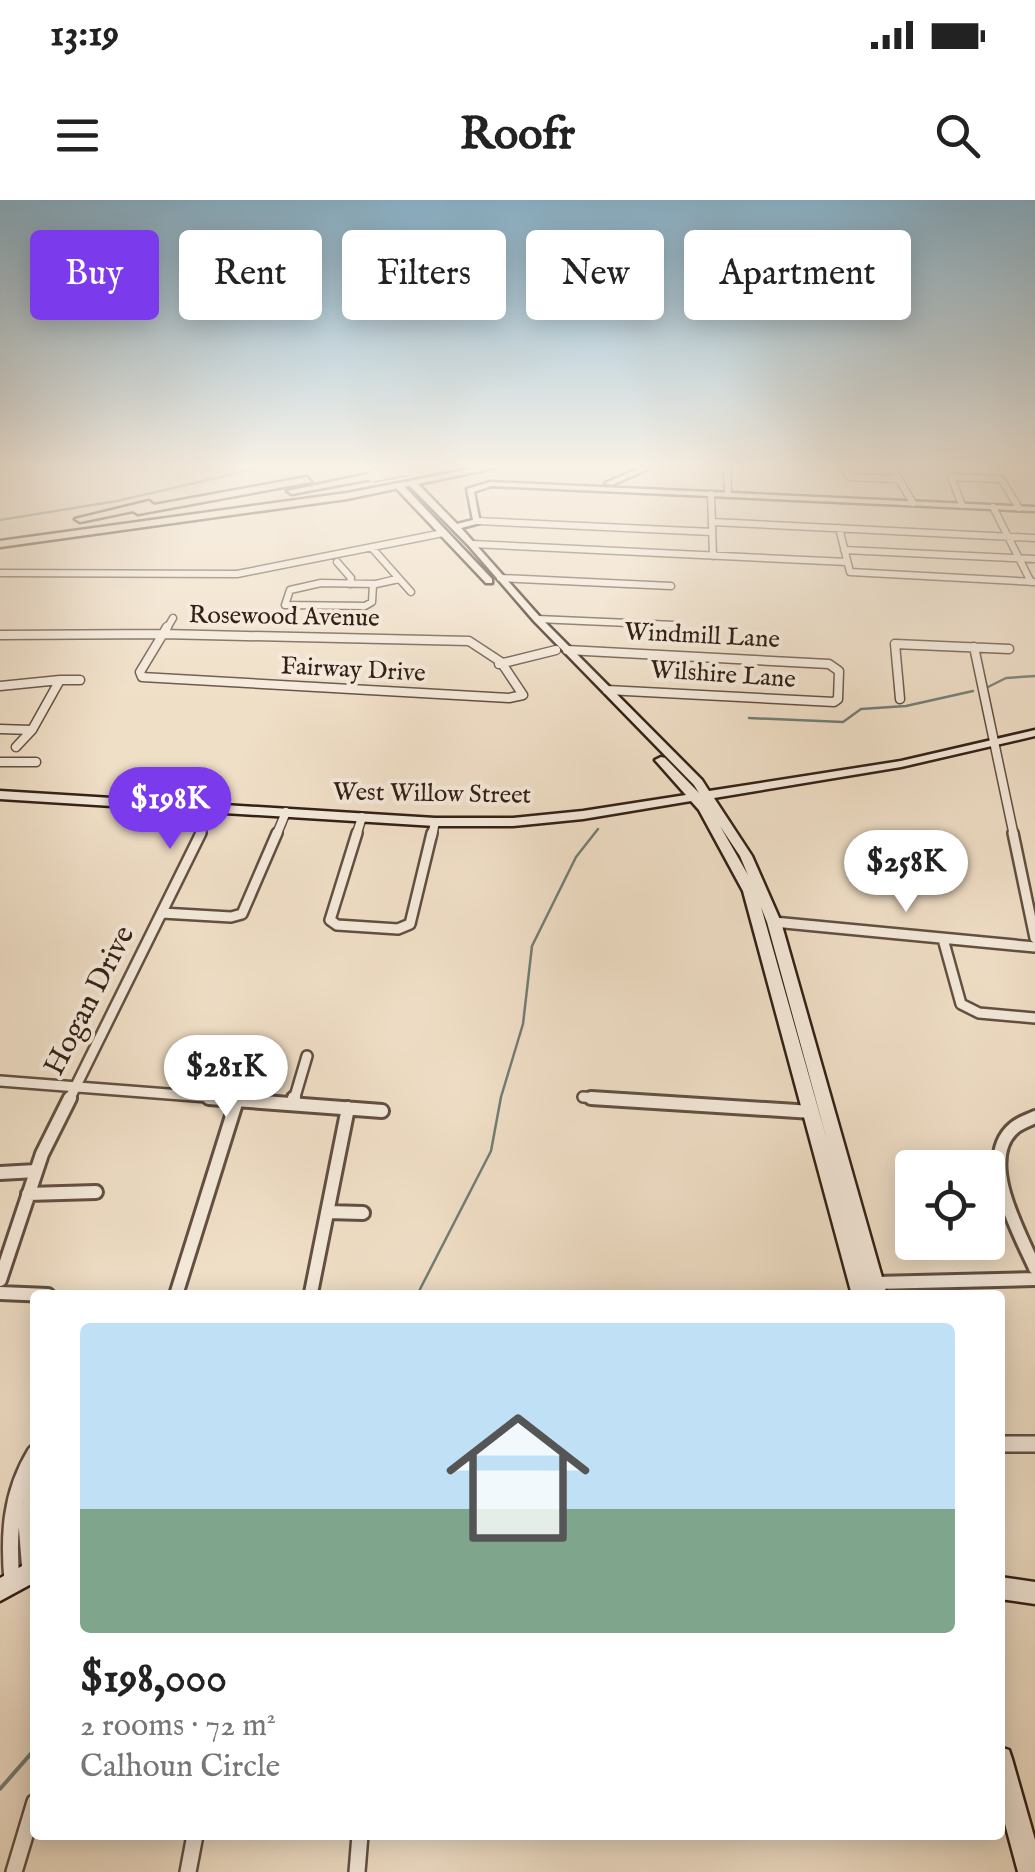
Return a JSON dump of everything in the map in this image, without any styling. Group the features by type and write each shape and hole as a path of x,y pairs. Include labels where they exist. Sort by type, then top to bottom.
{"main road":[{"path":"465,546 486,563 493,578 537,620 561,650"},
{"path":"469,546 493,578 702,796 752,868 774,922 871,1290"},
{"name":"West Willow Street","path":"0,795 436,822 553,819 994,744 1035,733"},
{"path":"702,796 750,891 812,1112 871,1290"},
{"path":"1005,1589 1035,1593"},
{"path":"1005,1782 1027,1834 1031,1872"}],"street":[{"path":"0,574 220,575 381,546"},
{"path":"713,546 713,556"},
{"path":"843,546 850,572 1033,582"},
{"path":"1013,546 1033,582"},
{"path":"372,548 410,592"},
{"path":"472,550 847,562"},
{"path":"844,550 1035,560"},
{"path":"337,562 350,578 350,584"},
{"path":"493,578 672,586"},
{"path":"380,583 372,602 365,606 284,606 290,590 321,583 380,583 398,579"},
{"path":"164,634 173,618"},
{"path":"537,620 675,625"},
{"name":"Rosewood Avenue","path":"0,635 164,634 468,641 481,644 499,664"},
{"name":"Fairway Drive","path":"164,634 140,676 522,696 522,690 499,664"},
{"path":"900,699 895,644 1009,649"},
{"path":"974,647 1035,938"},
{"path":"499,664 561,650"},
{"name":"Windmill Lane","path":"561,650 835,666 839,671 837,701"},
{"path":"16,746 32,730 60,680"},
{"path":"0,686 80,680"},
{"name":"Wilshire Lane","path":"601,691 837,701"},
{"path":"2,732 32,730"},
{"path":"0,762 36,762"},
{"name":"Hogan Drive","path":"0,1280 36,1172 213,808"},
{"path":"162,913 231,918 242,914 286,812"},
{"path":"362,816 330,914 330,920 338,925 398,929 410,924 436,822"},
{"path":"774,922 1035,947"},
{"path":"943,939 961,1004 979,1013 1035,1018"},
{"path":"293,1102 306,1056"},
{"path":"0,1081 382,1111"},
{"path":"584,1098 812,1112"},
{"path":"178,1290 236,1100"},
{"path":"312,1290 348,1108"},
{"path":"1035,1117 1010,1130 998,1156 1004,1192 1035,1268"},
{"path":"0,1173 36,1172"},
{"path":"28,1194 96,1192"},
{"path":"327,1212 362,1212"},
{"path":"885,1290 1035,1279"},
{"path":"0,1292 30,1294"},
{"path":"1005,1444 1035,1444"},
{"path":"19,1579 10,1514 30,1461"},
{"path":"19,1579 30,1505"},
{"path":"14,1872 30,1819"},
{"path":"188,1872 194,1840"},
{"path":"357,1872 360,1840"}],"waterway":[{"path":"988,687 1006,678 1035,676"},
{"path":"749,718 843,722 861,709 906,706 973,691"},
{"path":"420,1290 491,1151 501,1097 523,1024 532,946 576,857 598,829"},
{"path":"0,1789 30,1755"}]}
